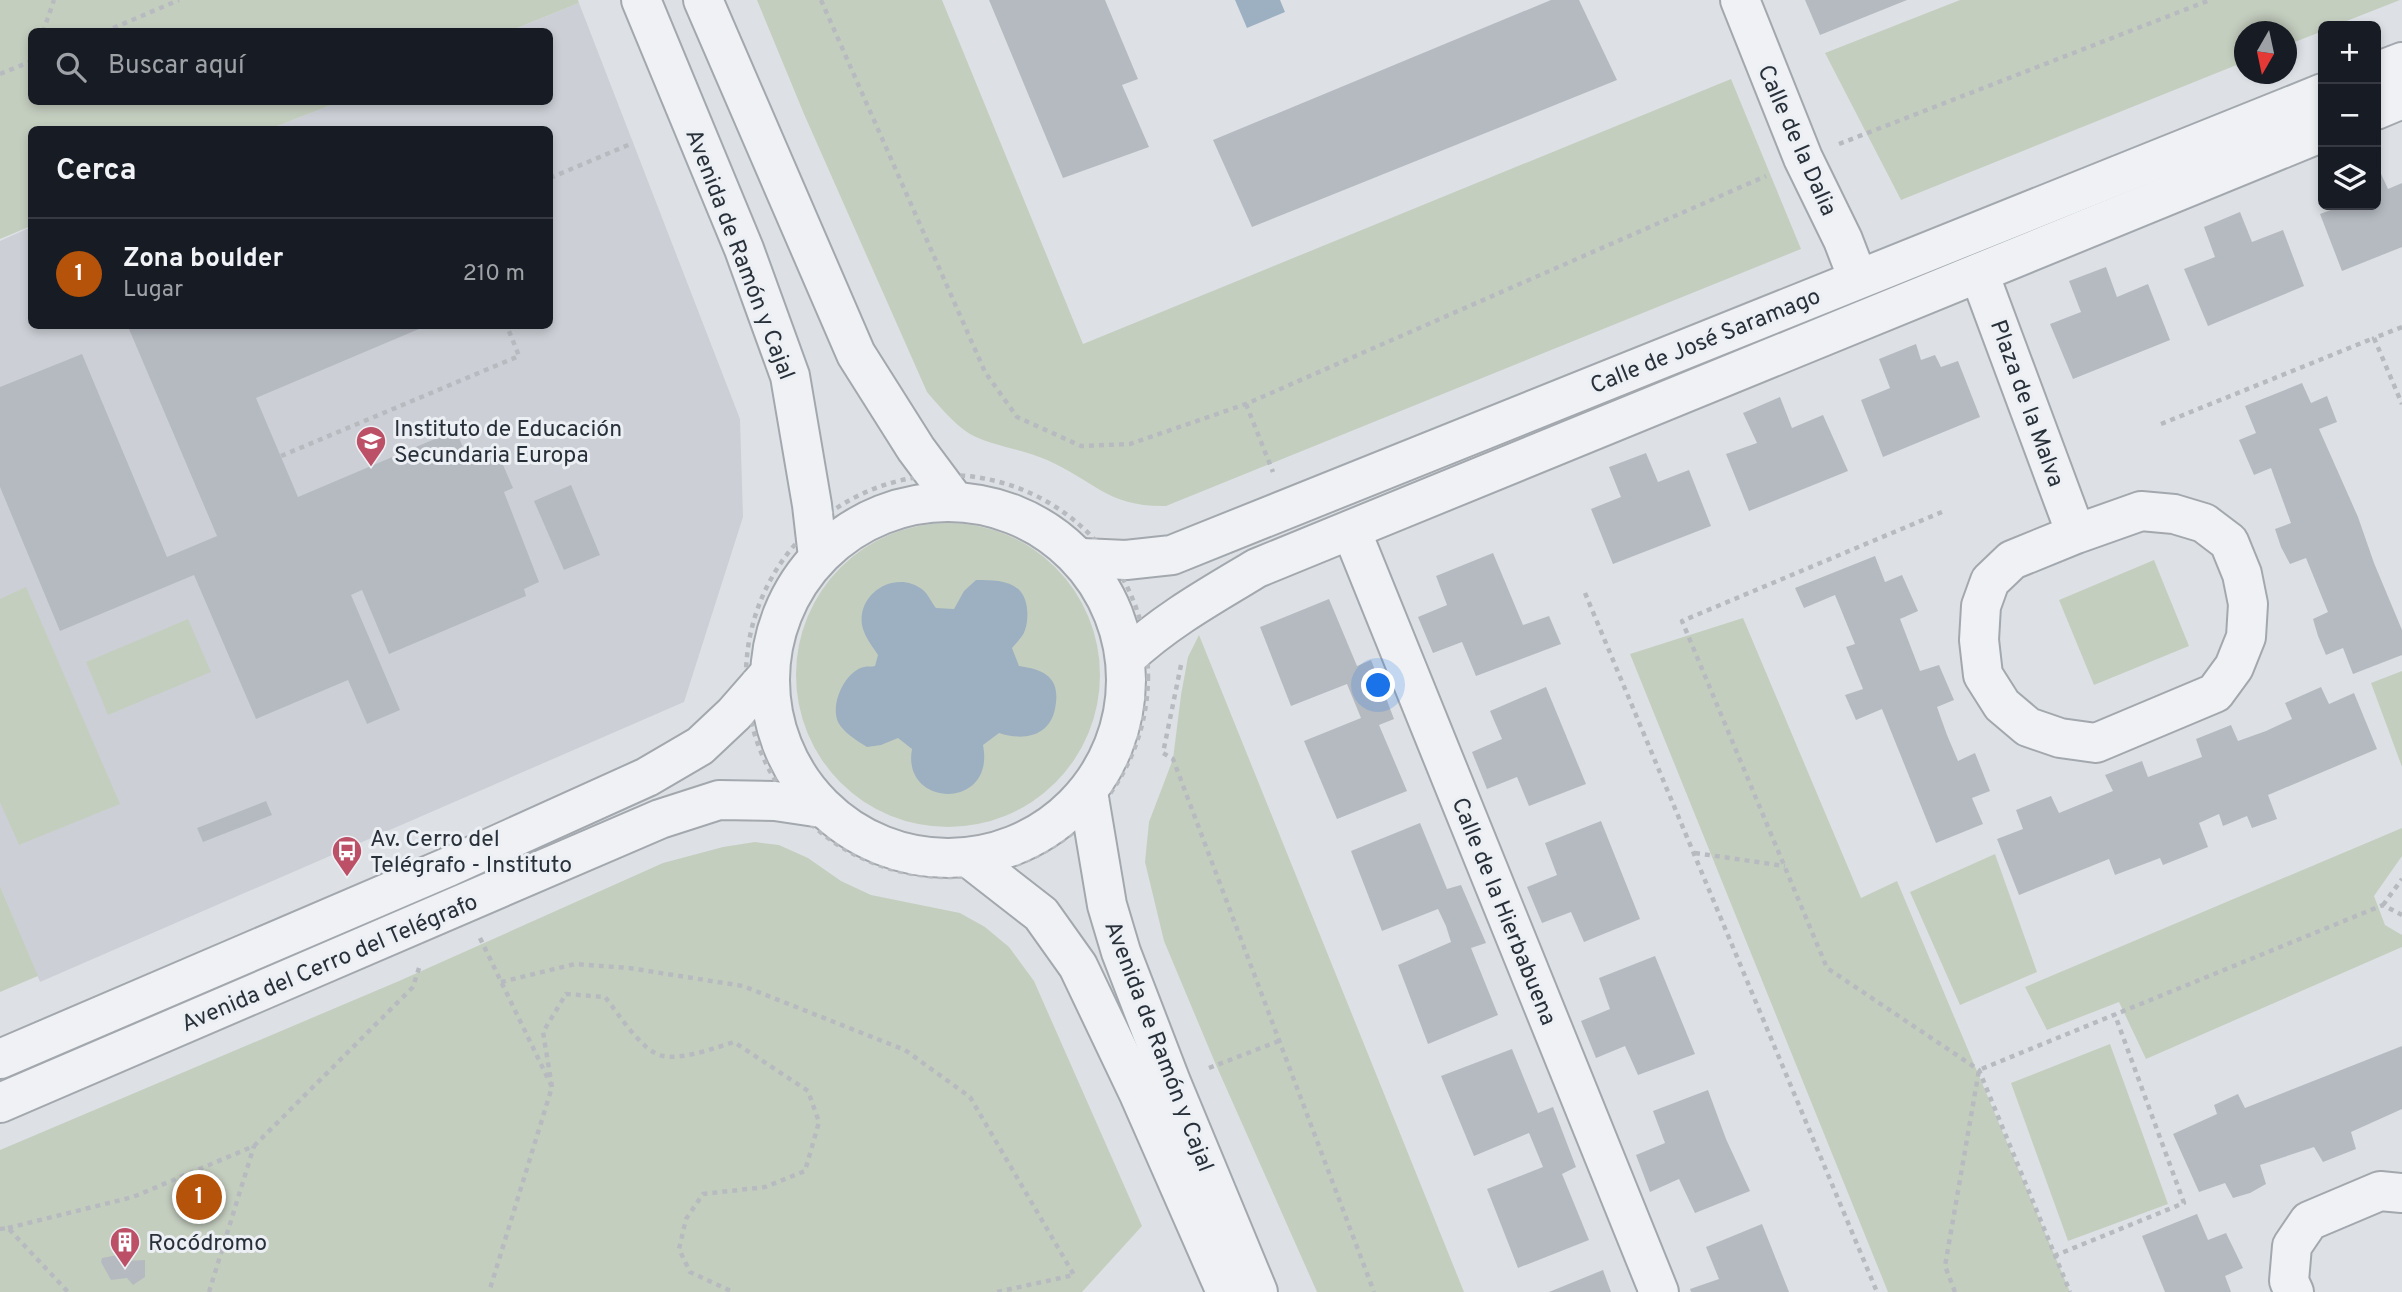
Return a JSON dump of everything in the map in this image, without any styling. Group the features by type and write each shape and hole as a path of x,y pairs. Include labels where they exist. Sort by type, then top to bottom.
{"street":[{"name":"Avenida de Ramón y Cajal","path":"641,0 744,249 790,376 816,541"},
{"path":"704,0 856,354 916,449 944,486 1040,526 1096,559 1101,588 1117,622 1135,649 1121,729 1090,803 979,865 929,859 890,850 807,806 758,687 776,631 816,541 944,486"},
{"name":"Calle de la Dalia","path":"1740,0 1803,158 1843,240 1858,279"},
{"path":"2381,70 2402,62"},
{"name":"Calle de José Saramago","path":"1096,559 1126,560 1171,555 2318,95"},
{"path":"2381,108 2402,99"},
{"name":"Calle de José Saramago","path":"1135,649 1186,611 1257,568 2318,134"},
{"name":"Plaza de la Malva","path":"1979,272 2076,534"},
{"path":"2141,511 2174,514 2204,523 2229,542 2242,574 2248,604 2246,637 2234,667 2215,693 2096,743 2060,738 2028,727 2002,705 1983,675 1979,640 1981,606 1990,581 2012,560 2076,534 2141,511"},
{"name":"Calle de la Hierbabuena","path":"1351,530 1659,1292"},
{"name":"Avenida del Cerro del Telégrafo","path":"0,1059 449,867 647,777 700,746 758,687"},
{"name":"Avenida del Cerro del Telégrafo","path":"0,1103 660,819 719,800 775,801 807,806"},
{"name":"Avenida de Ramón y Cajal","path":"1090,803 1107,905 1121,952 1171,1082 1258,1292"},
{"name":"Avenida de Ramón y Cajal","path":"979,865 1041,914 1078,967 1139,1094 1226,1292"},
{"path":"2294,1292 2289,1281 2292,1246 2309,1220 2380,1191 2402,1193"}],"path":[{"path":"44,28 54,0"},
{"path":"113,28 179,0"},
{"path":"821,0 985,372 1017,417 1081,446 1130,444 1246,404 1803,158 2210,0"},
{"path":"0,74 28,63"},
{"path":"553,177 633,143"},
{"path":"2161,424 2402,327"},
{"path":"281,457 519,356 508,329"},
{"path":"2374,338 2402,404"},
{"path":"1246,404 1288,507"},
{"path":"944,475 982,478 1017,488 1055,506 1079,524 1097,542 1096,559 1132,595 1135,649 1149,667 1145,714 1126,769 1114,789 1090,803 1077,831 1021,863 979,865 953,877 925,876 879,866 854,855 822,834 807,806 769,771 754,737 758,687 745,673 747,645 757,606 778,565 816,541 840,505 886,484 944,486 944,475"},
{"path":"1942,512 1682,621 1827,968 1979,1070 2070,1292"},
{"path":"1585,593 1877,1292"},
{"path":"1183,657 1163,753 1172,759 1374,1292"},
{"path":"1694,853 1785,866"},
{"path":"1979,1070 2383,905 2402,879"},
{"path":"2383,905 2402,915"},
{"path":"478,934 552,1087"},
{"path":"0,1229 133,1197 254,1146 413,987 422,957"},
{"path":"501,982 575,964 629,968 743,986 905,1050 970,1097 1074,1275 997,1292"},
{"path":"489,1292 552,1087 543,1032 566,994 606,997 638,1040 662,1056 698,1054 734,1042 808,1091 819,1122 805,1171 765,1187 703,1194 686,1219 679,1249 690,1272 733,1292"},
{"path":"2054,1255 2184,1203 2115,1015"},
{"path":"1209,1068 1279,1041"},
{"path":"1955,1292 1945,1266 1979,1070"},
{"path":"209,1292 254,1146"},
{"path":"8,1228 68,1292"}],"shaded area":[{"name":"Instituto de Educación Secundaria Europa","path":"579,3 740,419 743,517 684,702 40,982 0,886 0,241 28,228 28,329 553,329 553,126 278,126 331,105 553,105 553,28 517,28"}],"green space":[{"path":"0,0 578,0 579,3 517,28 28,28 28,105 331,105 278,126 28,126 28,227 0,239"},
{"path":"757,0 942,0 1083,344 1731,79 1801,249 1166,506 1129,502 1102,491 1047,460 970,434 927,392 804,114"},
{"path":"1960,0 2400,0 2347,21 2318,21 2318,33 2297,41 2297,21 2234,21 2234,66 1901,200 1825,53"},
{"path":"948,523 978,526 1006,534 1033,549 1056,567 1074,590 1089,617 1097,645 1100,675 1097,705 1089,733 1074,760 1056,783 1033,801 1006,816 978,824 948,827 918,824 890,816 863,801 840,783 822,760 807,733 799,705 796,675 799,645 807,617 822,590 840,567 863,549 890,534 918,526"},
{"path":"2154,560 2189,646 2094,685 2059,600"},
{"path":"26,587 120,804 19,845 0,802 0,599"},
{"path":"1743,618 1861,898 1897,881 2070,1292 1888,1292 1630,654"},
{"path":"188,619 211,672 108,715 86,662"},
{"path":"1199,635 1464,1292 1317,1292 1164,941 1145,862 1149,822 1173,759 1188,657"},
{"path":"2402,671 2402,767 2371,683"},
{"path":"2402,828 2402,856 2374,896 2385,925 2402,935 2402,947 2146,1059 2119,1002 2047,1030 2025,987"},
{"path":"755,842 779,845 808,858 841,881 871,895 960,913 985,927 1009,947 1034,981 1142,1226 1082,1292 0,1292 0,1150 399,981 663,863 723,847"},
{"path":"1995,854 2037,972 1960,1005 1910,892"},
{"path":"0,886 38,976 0,992"},
{"path":"2110,1044 2168,1204 2068,1241 2011,1083"}],"water":[{"path":"1235,0 1280,0 1285,12 1247,28"},
{"path":"976,580 1007,583 1023,595 1027,624 1023,635 1012,648 1019,666 1044,673 1054,683 1055,709 1047,726 1041,731 1017,737 999,733 983,745 983,767 976,782 963,791 948,794 933,791 920,783 912,768 912,749 898,738 867,747 851,736 838,722 836,706 845,681 857,670 875,666 878,655 866,637 862,625 862,613 872,594 891,583 913,584 927,594 936,608 954,609 964,591"}],"building":[{"path":"989,0 1105,0 1138,79 1122,85 1149,147 1063,178"},
{"path":"1551,0 1579,0 1617,80 1252,227 1213,140"},
{"path":"1805,0 1907,0 1820,35"},
{"path":"2381,174 2388,189 2402,183 2402,247 2342,271 2320,214 2331,210 2381,210"},
{"path":"2240,212 2252,242 2283,230 2304,286 2208,326 2184,269 2215,257 2204,227"},
{"path":"2106,267 2117,297 2148,284 2170,340 2073,379 2050,324 2081,312 2069,281"},
{"path":"129,329 419,329 256,398 298,497 456,430 469,463 497,451 513,488 504,492 539,582 524,589 526,596 389,654 362,590 351,595 400,710 367,724 348,680 256,719 194,575 60,631 0,487 0,387 82,354 167,557 217,536"},
{"path":"1916,344 1921,360 1935,355 1941,367 1958,361 1980,417 1883,457 1861,400 1890,388 1879,359"},
{"path":"2302,383 2311,403 2327,396 2337,422 2319,429 2358,517 2402,630 2402,655 2353,674 2343,648 2326,655 2318,636 2313,619 2328,612 2306,558 2290,564 2281,547 2275,529 2291,523 2271,468 2254,475 2239,440 2256,433 2245,406"},
{"path":"1780,397 1792,428 1823,415 1848,471 1749,511 1726,454 1757,443 1743,413"},
{"path":"1646,453 1658,482 1689,470 1711,526 1613,564 1591,509 1621,497 1609,467"},
{"path":"571,485 600,555 564,570 534,501"},
{"path":"1493,553 1523,625 1549,616 1561,644 1476,676 1462,642 1433,653 1418,617 1447,605 1436,576"},
{"path":"1875,556 1885,582 1902,575 1918,611 1900,619 1920,671 1939,665 1954,700 1937,707 1947,735 1958,761 1975,753 1990,791 1972,798 1983,824 1936,843 1882,709 1856,720 1845,695 1863,689 1846,647 1855,644 1835,595 1804,608 1795,588"},
{"path":"1329,599 1357,666 1371,660 1394,719 1379,725 1407,791 1337,819 1304,741 1361,718 1347,684 1291,706 1260,627"},
{"path":"1546,687 1586,784 1529,806 1517,777 1487,789 1472,752 1502,739 1490,711"},
{"path":"2321,687 2329,704 2354,693 2377,749 2268,795 2277,819 2252,828 2247,816 2223,826 2219,814 2199,823 2208,847 2163,865 2160,858 2115,875 2109,859 2019,895 1997,839 2023,829 2016,810 2051,796 2059,813 2113,791 2105,775 2142,761 2148,777 2202,757 2196,739 2231,725 2238,741 2266,731 2292,719 2285,703"},
{"path":"266,801 272,815 203,842 197,828"},
{"path":"1601,821 1640,919 1584,942 1571,912 1542,923 1527,887 1557,875 1545,843"},
{"path":"1420,823 1447,889 1461,885 1486,943 1471,948 1498,1015 1428,1044 1398,965 1451,942 1446,926 1438,909 1382,931 1351,851"},
{"path":"1655,956 1695,1054 1638,1075 1625,1046 1596,1058 1581,1021 1610,1009 1599,978"},
{"path":"2402,1046 2402,1109 2351,1132 2356,1149 2323,1162 2314,1147 2260,1165 2266,1184 2233,1198 2225,1183 2199,1192 2173,1134 2217,1114 2214,1105 2238,1094 2245,1108"},
{"path":"1512,1049 1538,1113 1553,1107 1576,1167 1562,1174 1589,1240 1518,1268 1487,1189 1543,1167 1529,1133 1474,1156 1441,1076"},
{"path":"1708,1090 1726,1139 1750,1191 1695,1213 1679,1179 1650,1192 1636,1155 1665,1143 1653,1111"},
{"path":"212,1175 222,1187 186,1221 175,1207"},
{"path":"2197,1214 2208,1240 2226,1233 2243,1268 2225,1276 2231,1292 2165,1292 2142,1236"},
{"path":"1762,1224 1789,1292 1691,1292 1690,1289 1719,1279 1706,1247"},
{"name":"Rocódromo","path":"123,1254 125,1261 145,1260 145,1277 133,1285 127,1278 111,1280 101,1262 102,1258"},
{"path":"1603,1270 1611,1292 1549,1292"}],"place":[{"name":"Instituto de Educación Secundaria Europa","path":"371,468"},
{"name":"Av. Cerro del Telégrafo - Instituto","path":"347,878"},
{"name":"Zona boulder","path":"199,1197"},
{"name":"Rocódromo","path":"125,1269"}]}
